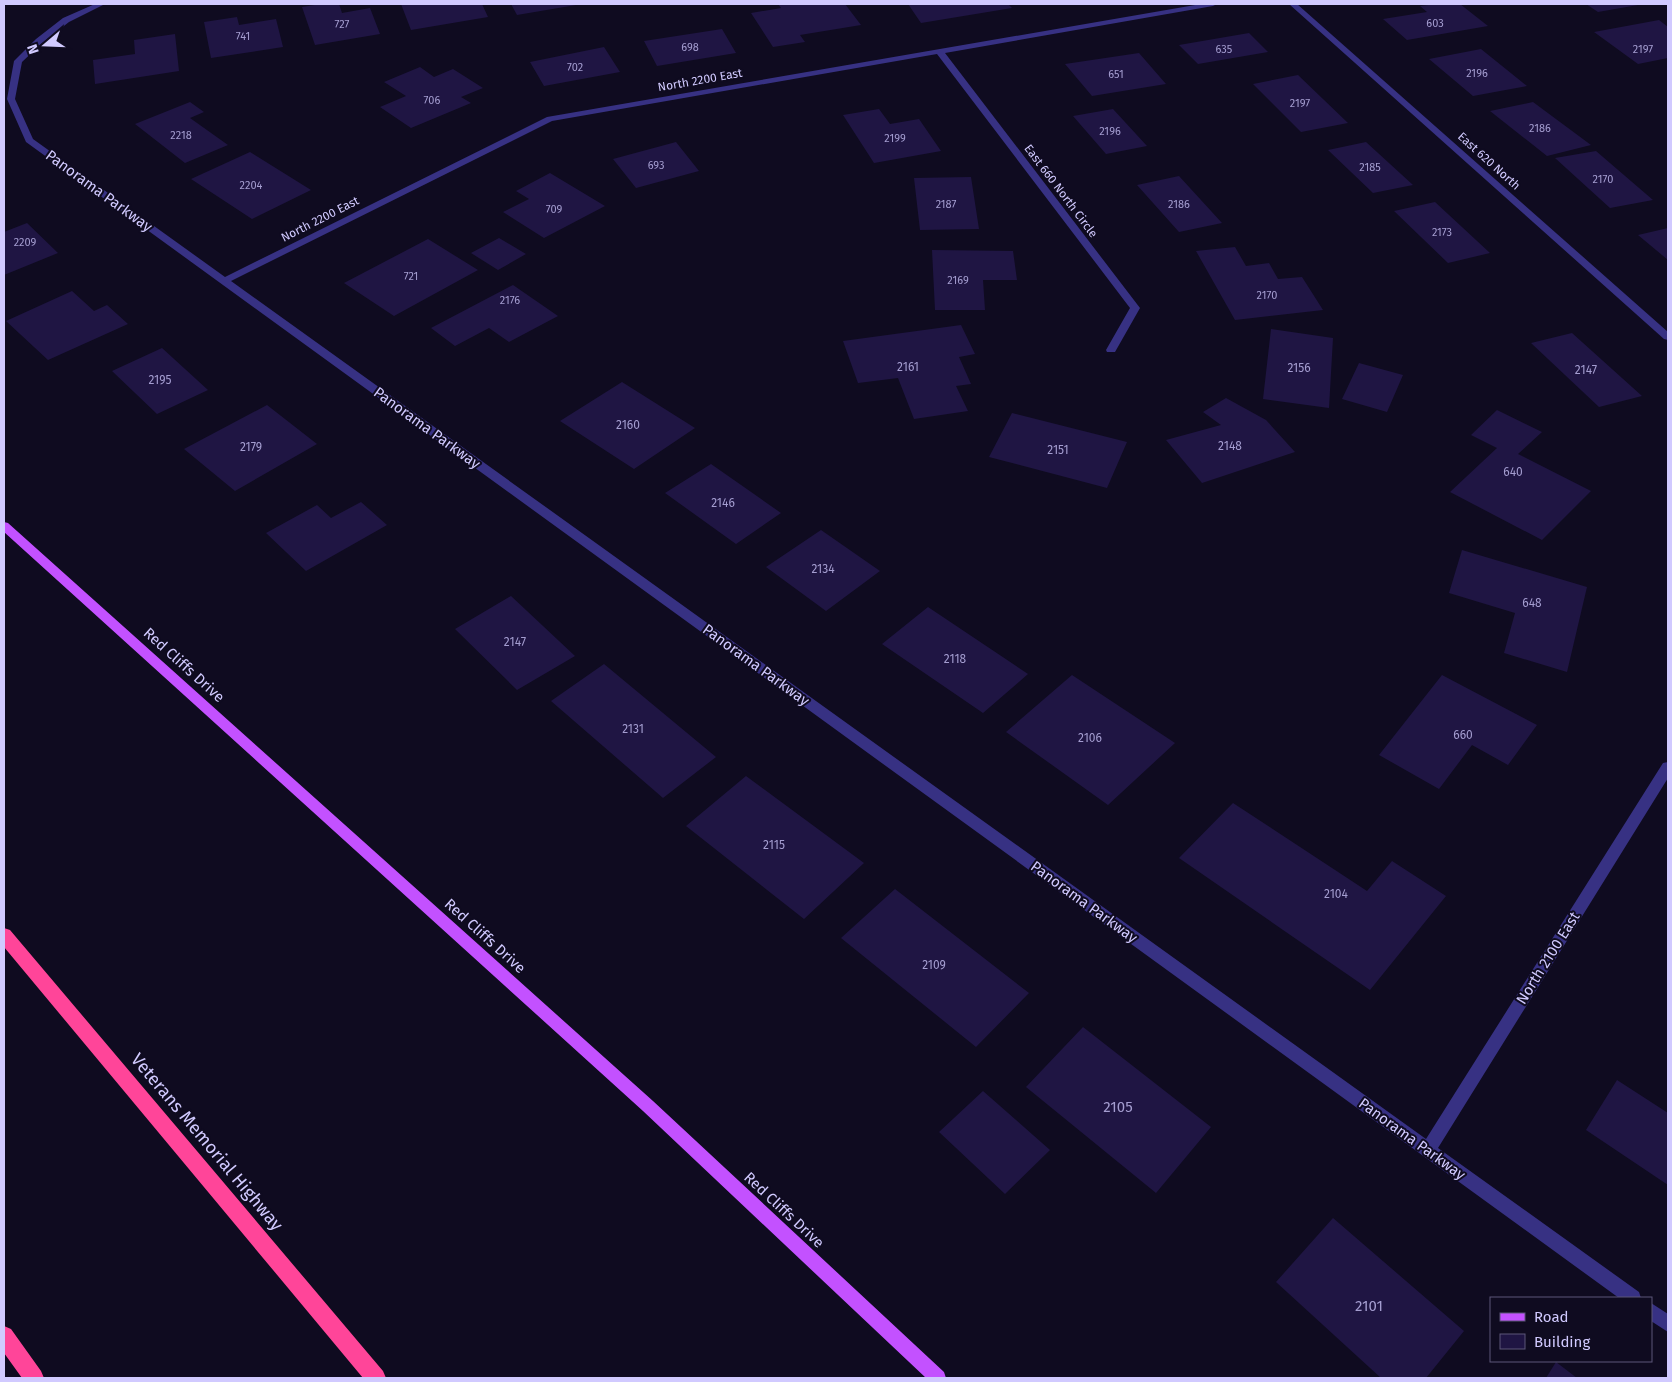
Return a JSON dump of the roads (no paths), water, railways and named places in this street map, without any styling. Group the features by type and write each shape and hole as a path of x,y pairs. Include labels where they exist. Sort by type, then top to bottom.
{"highway":[{"name":"Veterans Memorial Highway","path":"4,935 376,1378"},
{"path":"4,1336 34,1378"}],"main road":[{"name":"Red Cliffs Drive","path":"4,526 648,1106 938,1378"}],"street":[{"name":"Panorama Parkway","path":"101,4 66,20 39,41 18,61 11,99 29,140 1632,1297"},
{"name":"North 2200 East","path":"224,281 550,119 1213,4"},
{"name":"East 620 North","path":"1293,4 1668,337"},
{"name":"East 660 North Circle","path":"939,51 1135,308 1111,350"},
{"name":"North 2100 East","path":"1428,1150 1668,766"},
{"path":"1652,1312 1668,1324"}]}
